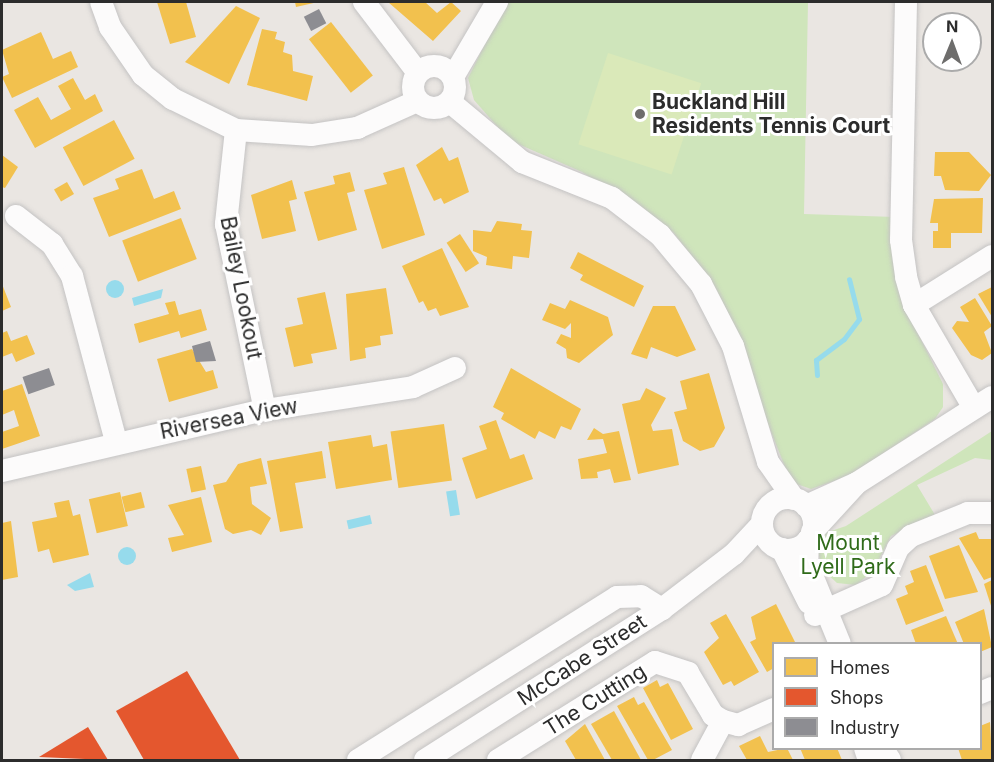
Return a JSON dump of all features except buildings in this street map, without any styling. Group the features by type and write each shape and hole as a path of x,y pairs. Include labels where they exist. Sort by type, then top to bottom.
{"street":[{"path":"101,2 110,27 143,75 172,99 236,130 312,135 357,128 417,101 434,109 450,102"},
{"path":"363,2 418,73"},
{"path":"450,102 453,77 497,2"},
{"path":"906,2 901,240 914,305 983,403"},
{"path":"417,101 413,84 418,73 437,66 453,77"},
{"path":"450,102 522,162 612,198 660,235 701,284 733,346 768,462 771,532 839,642"},
{"name":"Bailey Lookout","path":"236,130 226,224 265,410"},
{"path":"16,216 52,244 72,276 116,441"},
{"path":"914,305 993,256"},
{"name":"Riversea View","path":"2,471 116,441 265,410 413,387 455,368"},
{"name":"McCabe Street","path":"771,532 779,500 800,502 857,483 983,403"},
{"path":"768,462 800,502 810,536 807,563 821,612 825,642"},
{"name":"McCabe Street","path":"425,760 662,609 734,554 771,532 810,536 857,483"},
{"path":"821,612 882,585 898,548 911,536 968,513 993,513"},
{"path":"358,760 617,597 640,596 662,609"},
{"name":"The Cutting","path":"498,760 655,662 688,673 713,715 723,722"},
{"path":"702,760 723,722 738,725 772,711"}],"green space":[{"path":"506,2 808,2 804,214 895,217 901,299 943,384 943,407 935,419 851,475 811,489 791,482 711,281 673,232 582,172 509,140 474,100 468,78"},
{"name":"Buckland Hill Residents Tennis Court","path":"608,53 701,83 672,175 578,144"},
{"name":"Mount Lyell Park","path":"992,431 992,460 975,458 917,485 935,515 891,536 873,571 856,585 837,583 823,570 818,552 825,533 846,526"}],"water":[{"path":"115,280 121,283 124,289 121,295 115,298 109,295 106,289 109,283"},
{"path":"163,289 161,298 134,306 132,298"},
{"path":"456,490 460,515 450,516 446,492"},
{"path":"370,515 372,524 349,529 347,520"},
{"path":"127,547 133,550 136,556 133,562 127,565 121,562 118,556 121,550"},
{"path":"90,573 94,587 75,591 67,585"}],"waterway":[{"path":"817,375 816,360 844,339 859,319 849,279"}],"place":[{"name":"Buckland Hill Residents Tennis Court","path":"640,114"}]}
